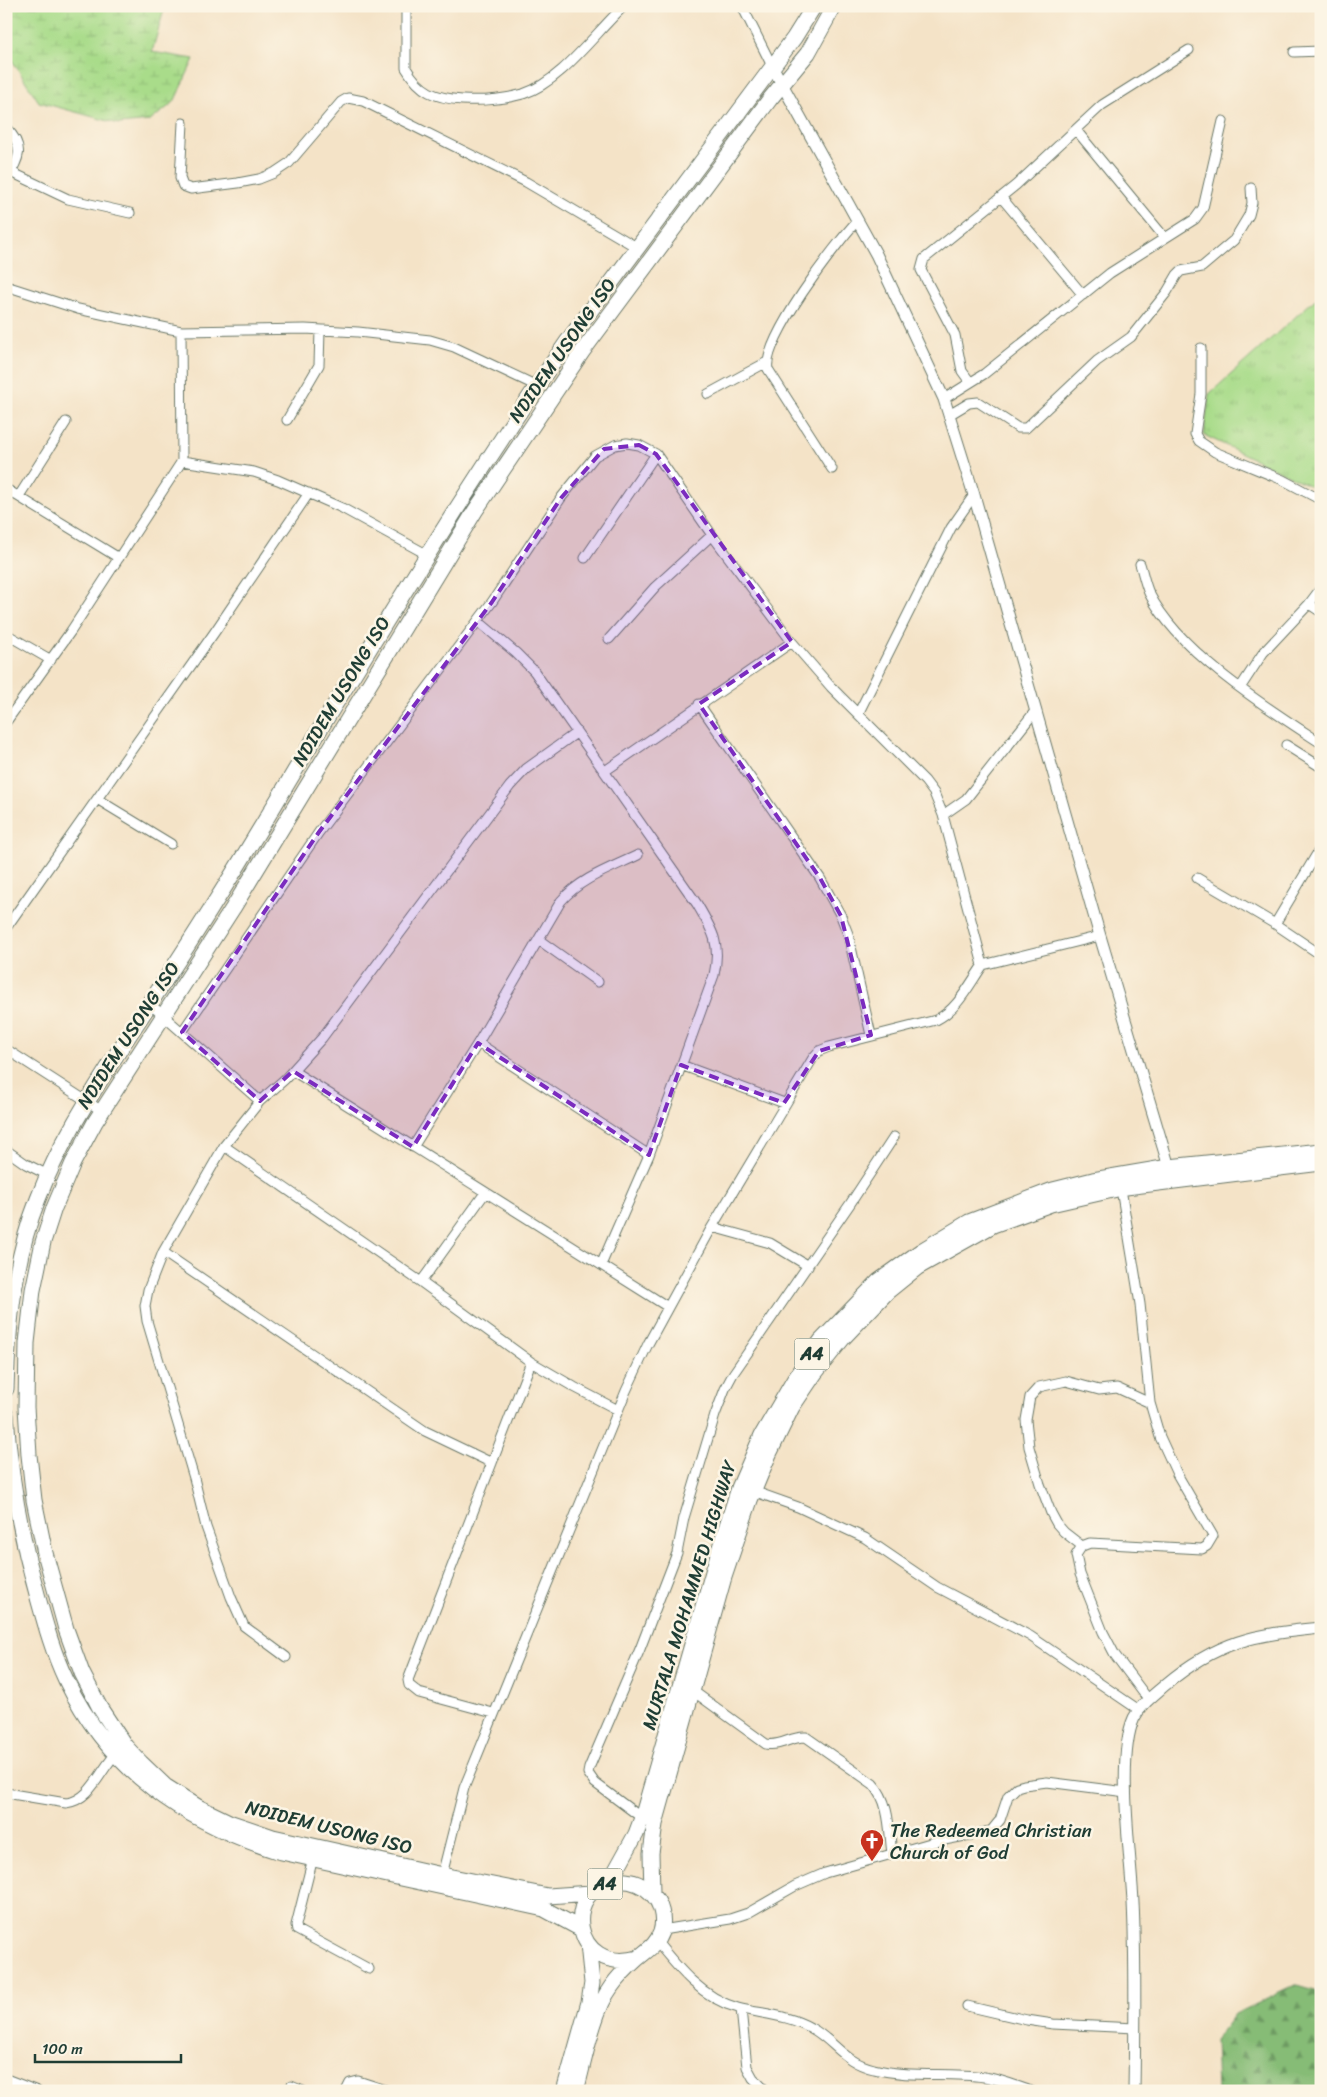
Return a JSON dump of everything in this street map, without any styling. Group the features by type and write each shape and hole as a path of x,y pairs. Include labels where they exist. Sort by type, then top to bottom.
{"highway":[{"name":"NDIDEM USONG ISO","path":"6,1389 8,1340 15,1287 25,1238 37,1201 56,1155 87,1101 218,898 428,555 537,386 567,342 794,38 814,6"},
{"name":"NDIDEM USONG ISO","path":"592,1893 548,1896 288,1841 229,1822 165,1786 120,1750 82,1673 72,1647 45,1552 34,1500 28,1455 26,1407 27,1343 33,1290 54,1208 73,1163 102,1111 233,908 475,512 582,352 770,99 808,53 834,6"},
{"name":"MURTALA MOHAMMED HIGHWAY","path":"610,1881 636,1834 642,1818 739,1488 762,1435 797,1375 821,1341 879,1281 921,1250 969,1222 1053,1190 1093,1180 1169,1167 1321,1151"},
{"path":"56,1155 73,1163"},
{"name":"MURTALA MOHAMMED HIGHWAY","path":"652,1894 651,1852 655,1824 724,1577 753,1491 782,1426 815,1373 856,1324 887,1292 918,1267 993,1224 1051,1204 1121,1188 1321,1163"},
{"path":"6,1389 26,1407"},
{"name":"NDIDEM USONG ISO","path":"6,1415 8,1455 24,1549 49,1635 65,1679 85,1715 120,1750 157,1793 188,1814 252,1843 277,1851 544,1909 581,1929"},
{"path":"20,1526 45,1552"},
{"path":"85,1715 100,1708"},
{"name":"A4","path":"581,1929 581,1913 592,1893 610,1881 625,1880 640,1884 652,1894 659,1904 662,1917 659,1936"},
{"path":"564,2091 589,2002 592,1983 588,1944 581,1929"},
{"path":"576,2091 602,2004 610,1988 638,1958 649,1951 659,1936"},
{"path":"588,1944 605,1958 616,1961 638,1958"}],"street":[{"path":"406,6 406,68 411,76 428,93 443,99 468,100 523,93 549,80 576,56 624,6"},
{"path":"742,6 772,66 876,254 944,399 974,495 1100,936 1169,1167"},
{"path":"970,382 962,371 955,335 924,277 922,264 928,255 1001,197 1102,105 1189,50"},
{"path":"1294,52 1321,51"},
{"path":"183,123 180,178 183,186 191,188 238,183 259,179 274,173 289,163 341,102 348,98 363,100 526,182 638,248"},
{"path":"944,399 984,374 1110,273 1200,215 1222,121"},
{"path":"6,128 18,143 20,150 9,176 68,199 130,212"},
{"path":"1076,130 1165,238"},
{"path":"949,415 974,401 984,405 1018,428 1026,428 1097,361 1131,337 1167,292 1176,275 1181,271 1202,267 1234,240 1249,215 1252,203 1251,188"},
{"path":"1001,197 1083,295"},
{"path":"832,469 768,369 767,362 770,351 797,302 822,263 858,220"},
{"path":"7,287 78,309 181,331 320,330 430,340 454,347 537,386"},
{"path":"287,420 319,365 320,330"},
{"path":"6,722 51,660 182,461 181,331"},
{"path":"1200,348 1201,394 1195,434 1199,441 1215,452 1283,480 1321,500"},
{"path":"708,394 767,362"},
{"path":"19,496 66,422"},
{"path":"182,1032 320,832 478,621 561,498 595,456 615,445 627,443 639,445 656,454 712,535 792,642 831,687 925,781 934,793 943,815 983,965"},
{"path":"585,558 656,454"},
{"path":"182,461 254,472 278,480 342,508 428,555"},
{"path":"6,489 119,558"},
{"path":"6,928 309,494"},
{"path":"858,714 951,528 974,495"},
{"path":"609,639 655,587 712,535"},
{"path":"1140,564 1149,593 1169,623 1191,648 1240,688 1321,744"},
{"path":"1240,688 1269,646 1309,604 1321,588"},
{"path":"1309,604 1321,612"},
{"path":"478,621 529,666 605,771 697,904 712,929 717,947 718,958 714,975 649,1155 601,1265"},
{"path":"6,634 51,660"},
{"path":"605,771 792,642"},
{"path":"700,704 820,878 841,916 848,934 872,1034"},
{"path":"943,815 966,799 1036,710"},
{"path":"286,1657 244,1626 231,1596 206,1527 194,1478 148,1321 145,1306 148,1290 163,1252 224,1146 260,1101 293,1070 322,1038 510,786 526,769 576,733"},
{"path":"1286,745 1321,767"},
{"path":"97,799 171,844"},
{"path":"1275,924 1321,847"},
{"path":"413,1146 478,1043 561,901 572,889 594,875 638,856"},
{"path":"1197,878 1275,924 1321,955"},
{"path":"442,1875 464,1788 618,1410 648,1344 668,1307 712,1227 806,1068 819,1051 872,1034 936,1020 946,1015 954,1008 983,965 1100,936"},
{"path":"539,940 598,982"},
{"path":"150,1004 260,1101"},
{"path":"478,1043 649,1155"},
{"path":"6,1049 102,1111"},
{"path":"681,1065 784,1103"},
{"path":"293,1070 668,1307"},
{"path":"642,1818 595,1783 588,1773 640,1649 677,1553 684,1518 725,1389 894,1137"},
{"path":"224,1146 421,1282 530,1362 618,1410"},
{"path":"6,1150 26,1164 48,1175"},
{"path":"1121,1188 1140,1304 1150,1403 1160,1437 1177,1474 1213,1536 1211,1542 1202,1548 1090,1543 1082,1546 1076,1555 1080,1574 1103,1632 1115,1655 1148,1700"},
{"path":"421,1282 485,1193"},
{"path":"712,1227 770,1243 808,1266"},
{"path":"163,1252 425,1431 492,1463"},
{"path":"493,1713 419,1693 409,1685 408,1680 530,1362"},
{"path":"1082,1546 1057,1524 1040,1484 1029,1447 1026,1420 1030,1397 1039,1387 1066,1381 1099,1390 1117,1388 1150,1403"},
{"path":"753,1491 798,1507 865,1538 937,1587 1030,1636 1138,1710"},
{"path":"1134,2091 1133,1902 1126,1792 1127,1748 1131,1727 1138,1710 1148,1700 1176,1676 1227,1644 1262,1635 1321,1628"},
{"path":"693,1691 766,1744 774,1746 800,1736 806,1736 873,1784 884,1801 892,1854"},
{"path":"6,1792 66,1803 74,1802 86,1794 120,1750"},
{"path":"1031,2091 983,2077 874,2070 856,2063 842,2054 813,2029 802,2023 741,2008 722,2001 690,1980 659,1936 730,1919 756,1909 795,1886 825,1873 934,1842 991,1831 1000,1820 1008,1796 1017,1787 1047,1782 1126,1792"},
{"path":"313,1858 296,1925 297,1930 369,1969"},
{"path":"967,2006 1053,2024 1135,2028"},
{"path":"741,2008 747,2067 753,2078 766,2091"},
{"path":"6,2079 37,2091"},
{"path":"346,2091 350,2083 358,2080 389,2091"},
{"path":"290,2086 303,2091"}],"highlighted area":[{"path":"639,445 656,454 792,642 699,704 820,878 841,916 871,1035 819,1051 784,1103 681,1065 649,1155 478,1043 413,1147 293,1071 260,1101 182,1032 319,832 492,602 561,498 604,449"}],"green space":[{"path":"6,6 165,6 152,52 194,59 174,102 150,121 119,124 39,102 13,62 6,47"},
{"path":"1321,294 1321,491 1204,435 1209,394"},
{"path":"1297,1985 1321,1992 1321,2091 1217,2091 1215,2040 1235,2014"}],"place":[{"name":"The Redeemed Christian Church of God","path":"872,1862"}]}
